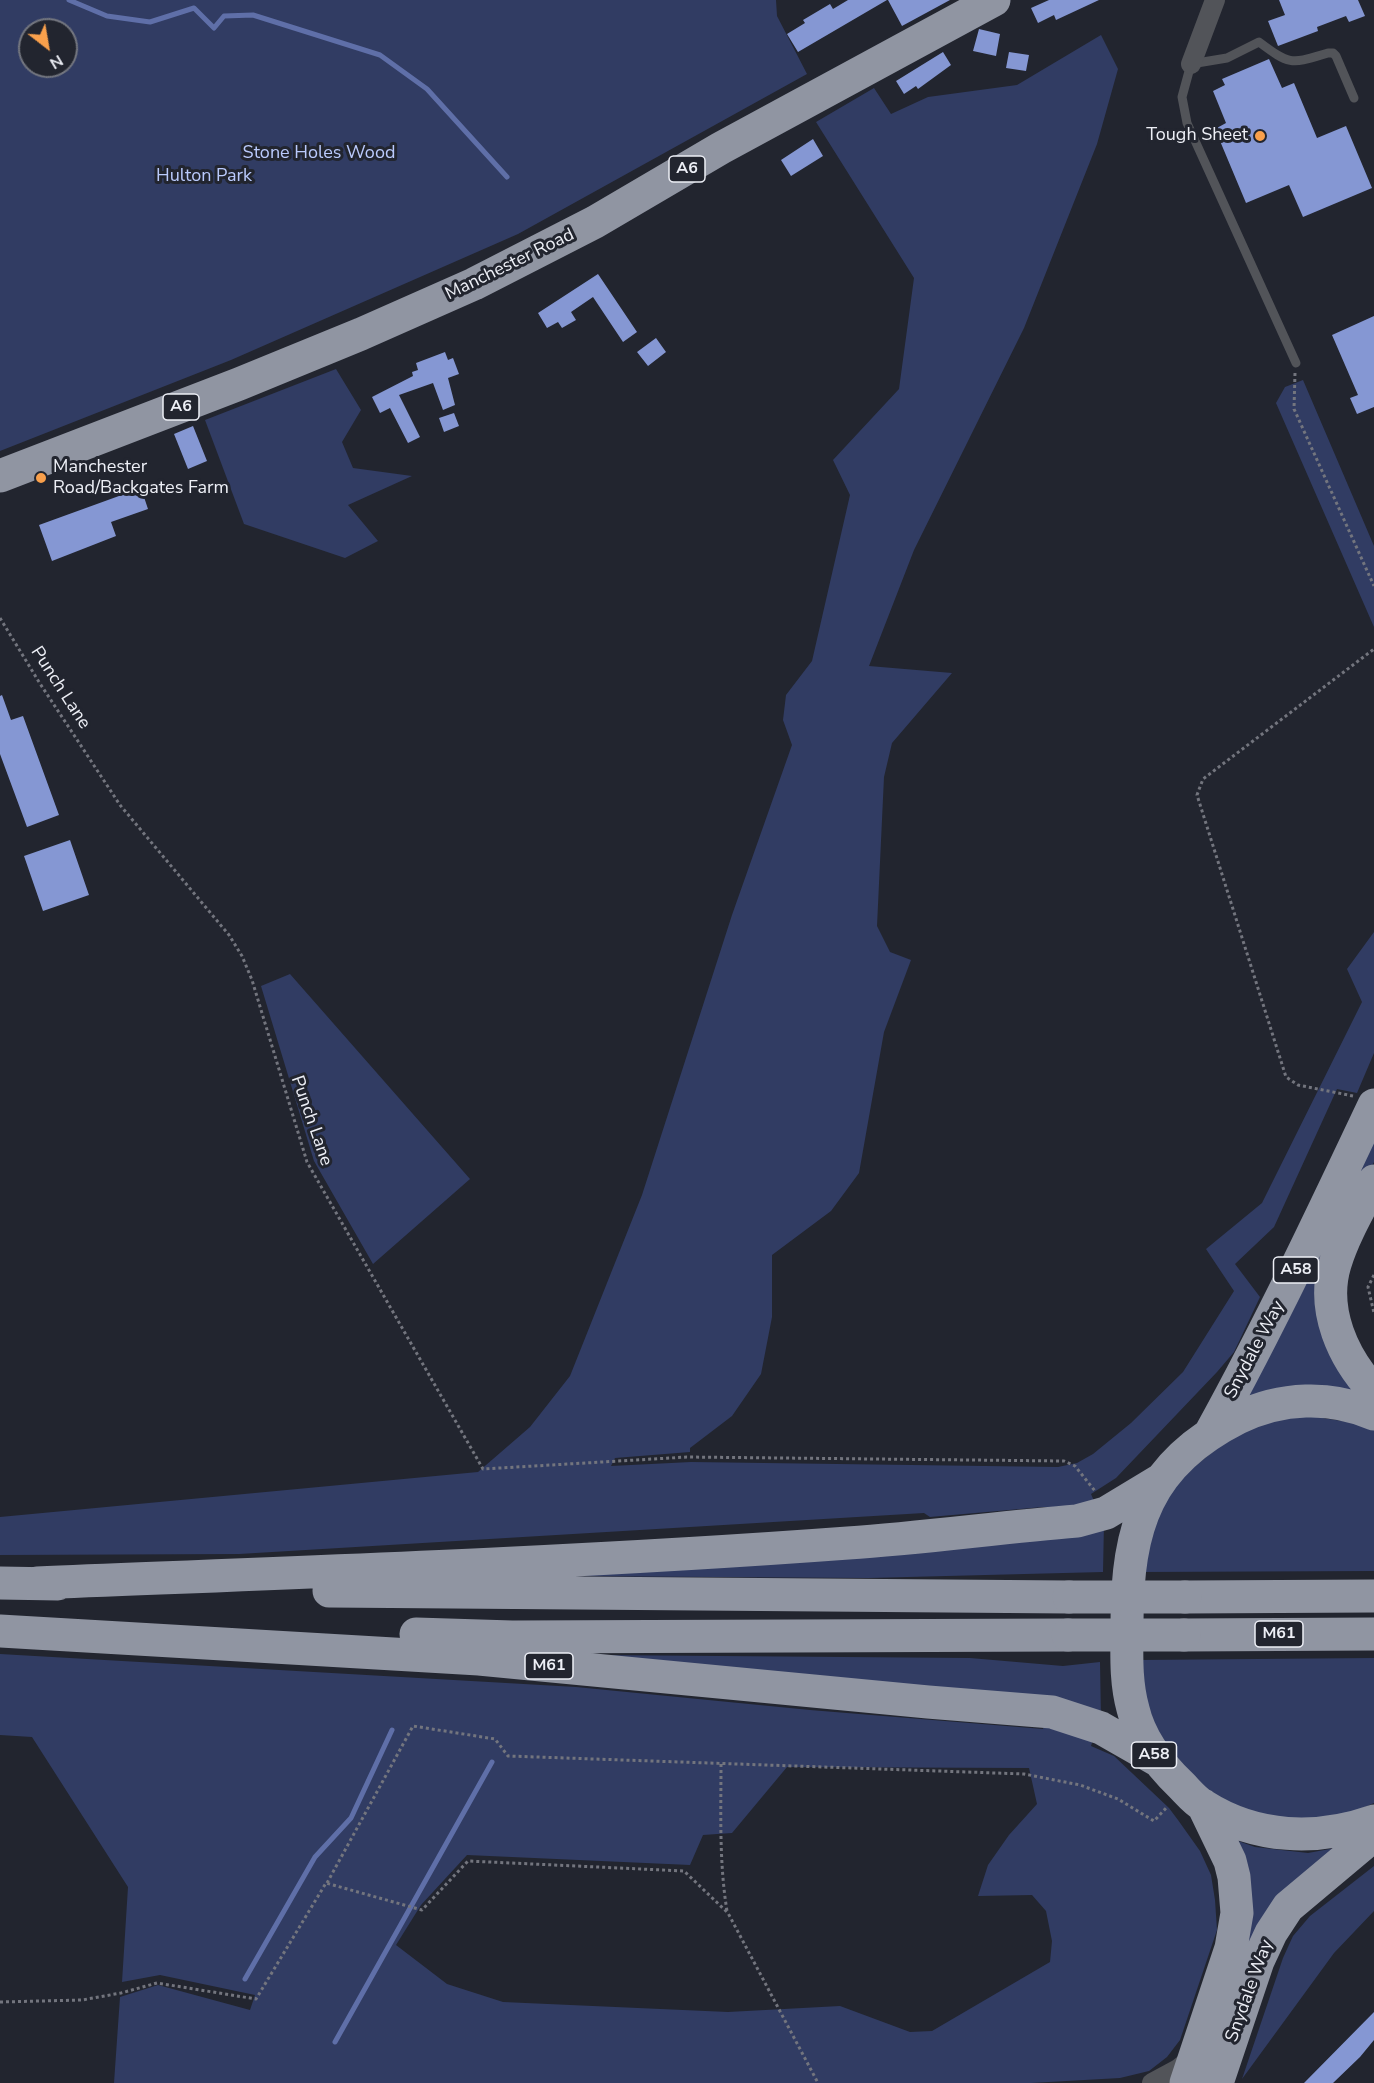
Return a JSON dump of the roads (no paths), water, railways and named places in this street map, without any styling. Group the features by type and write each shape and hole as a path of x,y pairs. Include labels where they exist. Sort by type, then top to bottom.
{"highway":[{"name":"Manchester Road","path":"0,476 239,384 474,284 595,222 721,148 987,1"},
{"name":"Snydale Way","path":"1211,1432 1255,1352 1317,1227 1367,1101"},
{"name":"A58","path":"1374,1181 1343,1242 1334,1267 1332,1312 1342,1344 1353,1366 1374,1390"},
{"path":"1054,1522 1102,1504 1131,1485 1227,1387 1255,1352"},
{"name":"A58","path":"1374,1414 1357,1406 1322,1400 1286,1402 1250,1412 1211,1432 1191,1448 1159,1481 1142,1513 1132,1547 1127,1592 1126,1678 1133,1711 1157,1760 1203,1805 1243,1825 1282,1834 1320,1834 1374,1821"},
{"path":"1054,1522 1084,1520 1106,1513 1159,1481"},
{"name":"M61","path":"37,1583 682,1554 851,1543 1054,1522"},
{"name":"M61","path":"0,1583 387,1593 1069,1597 1374,1596"},
{"name":"M61","path":"0,1621 512,1637 1374,1634"},
{"name":"M61","path":"0,1631 479,1659 1052,1712 1096,1725 1157,1760"},
{"name":"Snydale Way","path":"1191,2069 1232,1948 1237,1913 1230,1861 1203,1805"},
{"name":"Snydale Way","path":"1217,2083 1258,1961 1271,1933 1288,1907 1374,1835"}],"street":[{"path":"1191,64 1215,0"},
{"path":"1152,2083 1178,2069 1191,2069"}],"lane":[{"path":"1296,363 1187,123 1182,97 1191,64 1227,58 1259,42 1288,61 1297,62 1333,53 1354,98"}],"waterway":[{"path":"69,0 107,16 150,22 194,8 214,28 224,16 253,15 380,55 427,89 507,177"},
{"path":"245,1979 315,1857 351,1818 392,1730"},
{"path":"335,2042 492,1762"}],"place":[{"name":"Tough Sheet","path":"1260,136"},
{"name":"Manchester Road/Backgates Farm","path":"41,478"}],"park label":[{"name":"Stone Holes Wood","path":"319,154"},
{"name":"Hulton Park","path":"204,177"}]}
